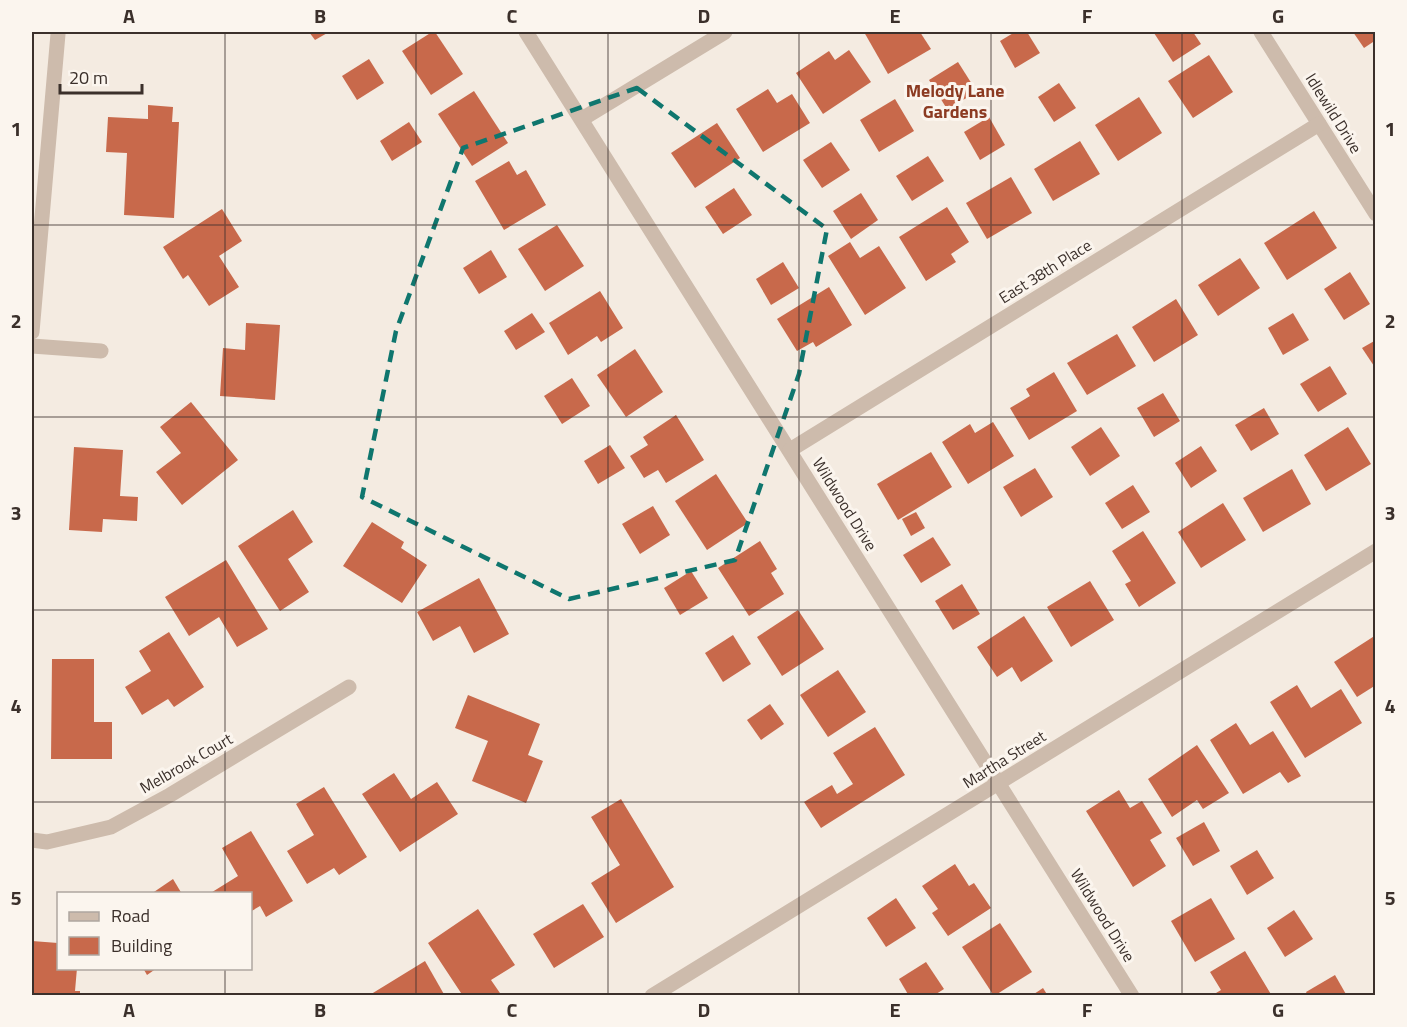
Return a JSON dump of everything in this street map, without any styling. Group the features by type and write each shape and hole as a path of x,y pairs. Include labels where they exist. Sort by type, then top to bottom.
{"street":[{"name":"Wildwood Drive","path":"526,32 1132,996"},
{"path":"582,119 725,32"},
{"name":"Idlewild Drive","path":"1261,32 1376,214"},
{"path":"32,332 58,34"},
{"name":"East 38th Place","path":"790,450 1319,124"},
{"path":"32,346 101,351"},
{"name":"Martha Street","path":"652,996 1376,552"},
{"name":"Melbrook Court","path":"32,840 47,842 111,827 170,795 349,687"}],"highlighted area":[{"path":"637,88 827,229 799,374 735,560 569,599 362,497 396,331 463,148"}],"building":[{"path":"309,32 329,32 315,40"},
{"path":"435,32 463,74 431,95 402,51"},
{"path":"864,32 920,32 931,49 888,74"},
{"path":"1015,32 1027,32 1040,53 1015,68 1000,41"},
{"path":"1193,32 1201,44 1173,62 1154,33"},
{"path":"1353,32 1376,32 1376,40 1364,48"},
{"path":"849,50 871,82 823,114 796,73 829,51 835,60"},
{"path":"1209,55 1233,92 1193,118 1168,81"},
{"path":"369,59 384,83 357,100 342,76"},
{"path":"958,62 977,92 947,109 929,80"},
{"path":"1059,83 1076,108 1054,122 1038,97"},
{"path":"768,89 777,103 792,94 810,123 763,152 736,109"},
{"path":"474,91 508,143 472,166 438,114"},
{"path":"1139,97 1162,133 1118,161 1095,125"},
{"path":"895,99 914,131 879,152 860,120"},
{"path":"148,105 173,107 172,122 179,122 174,218 124,215 127,153 106,152 108,117 148,119"},
{"path":"989,117 1005,145 980,160 964,132"},
{"path":"409,122 422,142 392,161 380,141"},
{"path":"717,123 740,158 695,188 671,153"},
{"path":"1080,141 1100,174 1053,201 1034,169"},
{"path":"831,142 850,170 822,188 803,160"},
{"path":"928,156 944,181 912,201 896,176"},
{"path":"509,161 517,175 526,170 546,205 504,230 475,181"},
{"path":"1011,177 1032,213 987,239 966,203"},
{"path":"734,188 752,215 723,234 705,207"},
{"path":"861,193 878,220 851,239 833,211"},
{"path":"947,207 969,242 951,254 956,262 926,281 899,237"},
{"path":"222,209 242,241 219,256 239,287 209,306 188,275 183,279 163,247"},
{"path":"1314,211 1337,248 1287,280 1264,243"},
{"path":"557,225 584,266 545,291 518,249"},
{"path":"850,242 860,258 879,246 906,288 865,315 828,256"},
{"path":"491,250 507,277 479,294 463,268"},
{"path":"1240,258 1260,288 1218,316 1198,285"},
{"path":"783,262 799,288 771,305 756,279"},
{"path":"1350,272 1370,304 1344,320 1324,289"},
{"path":"829,287 852,325 816,347 813,342 797,351 777,319"},
{"path":"600,291 623,328 601,342 597,336 568,355 549,323"},
{"path":"1176,299 1198,335 1154,362 1132,327"},
{"path":"532,313 545,332 516,350 504,331"},
{"path":"1293,313 1309,340 1283,355 1268,328"},
{"path":"246,323 280,325 275,400 220,396 223,348 245,350"},
{"path":"1117,334 1136,366 1087,395 1067,363"},
{"path":"1376,340 1376,369 1362,348"},
{"path":"635,349 663,392 626,417 597,375"},
{"path":"1330,366 1347,394 1318,412 1300,384"},
{"path":"1054,372 1077,411 1029,440 1010,408 1030,396 1026,389"},
{"path":"572,378 590,406 562,424 544,396"},
{"path":"1163,393 1180,421 1154,437 1137,408"},
{"path":"191,402 238,460 182,505 156,472 181,453 160,427"},
{"path":"1264,408 1279,434 1251,451 1235,425"},
{"path":"676,415 704,460 666,483 658,470 644,478 630,456 648,445 643,437"},
{"path":"993,422 1014,456 968,484 942,442 970,424 975,433"},
{"path":"1101,427 1120,456 1090,476 1071,447"},
{"path":"1348,427 1371,464 1326,491 1304,455"},
{"path":"610,445 625,468 598,484 584,461"},
{"path":"1201,446 1217,471 1191,488 1175,463"},
{"path":"74,447 123,450 120,496 138,497 137,521 103,519 102,532 69,530"},
{"path":"931,452 952,487 898,520 877,484"},
{"path":"1035,468 1053,497 1021,517 1003,487"},
{"path":"1292,469 1311,504 1263,532 1243,498"},
{"path":"716,474 748,523 707,550 675,501"},
{"path":"1133,485 1150,512 1122,529 1105,503"},
{"path":"1223,503 1246,540 1201,568 1178,532"},
{"path":"653,506 670,535 640,554 622,524"},
{"path":"293,510 313,542 288,559 309,592 280,611 238,546"},
{"path":"916,512 925,528 911,536 902,519"},
{"path":"372,522 404,542 401,548 427,565 402,603 343,566"},
{"path":"1143,531 1176,583 1139,607 1125,584 1131,581 1112,551"},
{"path":"933,537 951,565 921,583 903,555"},
{"path":"760,541 777,569 771,573 784,594 749,616 718,568"},
{"path":"226,560 268,629 237,647 219,617 189,636 165,597"},
{"path":"691,571 708,598 680,615 664,588"},
{"path":"479,578 509,634 474,653 460,626 433,641 417,612"},
{"path":"1090,581 1114,620 1071,647 1047,607"},
{"path":"962,584 980,614 953,630 935,601"},
{"path":"798,610 824,649 782,676 757,637"},
{"path":"1024,616 1053,661 1021,682 1012,667 997,677 977,647"},
{"path":"169,632 204,687 174,707 168,699 142,715 125,687 151,671 139,651"},
{"path":"733,635 751,664 723,682 705,653"},
{"path":"1376,635 1376,685 1357,697 1334,662"},
{"path":"52,659 94,659 94,722 112,722 112,759 51,759"},
{"path":"838,670 866,712 828,737 800,695"},
{"path":"1297,685 1311,708 1341,689 1362,723 1305,758 1270,702"},
{"path":"468,695 540,724 528,755 543,761 526,803 472,781 488,741 455,728"},
{"path":"770,704 784,724 761,740 747,720"},
{"path":"1236,723 1250,745 1273,731 1301,776 1288,783 1280,772 1243,794 1210,740"},
{"path":"875,727 905,775 821,828 804,802 832,785 837,794 853,784 833,753"},
{"path":"1197,745 1229,793 1203,809 1197,800 1172,817 1148,779"},
{"path":"394,773 411,799 437,782 458,814 400,852 362,794"},
{"path":"324,787 367,857 339,875 334,868 307,884 287,851 314,835 296,804"},
{"path":"1119,790 1130,808 1142,801 1162,833 1150,840 1166,866 1133,887 1086,811"},
{"path":"621,799 674,887 616,923 591,883 620,865 591,817"},
{"path":"1204,822 1220,851 1193,866 1176,838"},
{"path":"251,831 293,901 266,917 260,906 252,911 252,892 212,892 238,876 222,848"},
{"path":"1257,850 1274,878 1247,895 1230,866"},
{"path":"955,864 969,886 974,883 991,908 948,936 932,913 938,909 922,886"},
{"path":"173,879 181,892 154,892"},
{"path":"896,898 916,928 886,947 867,918"},
{"path":"1211,898 1235,939 1195,962 1171,921"},
{"path":"583,904 604,937 554,968 533,934"},
{"path":"478,909 515,965 491,980 502,996 463,996 428,943"},
{"path":"1294,910 1313,939 1285,957 1267,928"},
{"path":"1000,923 1032,972 994,996 962,947"},
{"path":"32,941 57,943 57,970 77,970 75,991 80,991 80,996 32,996"},
{"path":"1245,951 1272,996 1217,996 1216,993 1221,990 1210,972"},
{"path":"425,961 445,996 368,996"},
{"path":"926,962 944,989 933,996 909,996 899,979"},
{"path":"144,970 154,970 147,975"},
{"path":"1335,975 1347,996 1308,996 1306,992"},
{"path":"1043,988 1048,996 1031,996"}],"district":[{"name":"Melody Lane Gardens","path":"955,101"}]}
